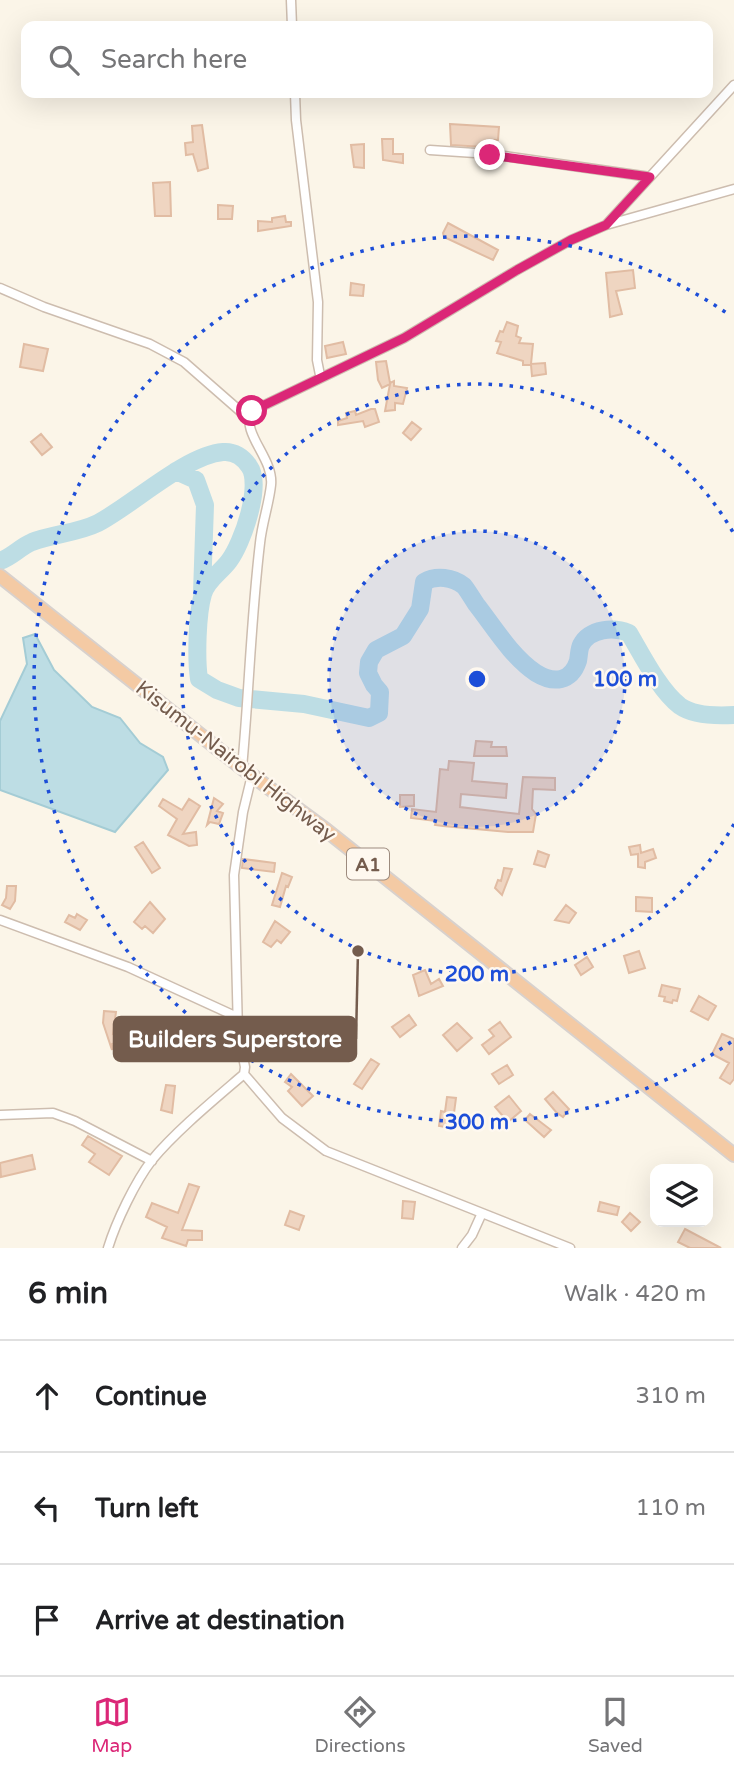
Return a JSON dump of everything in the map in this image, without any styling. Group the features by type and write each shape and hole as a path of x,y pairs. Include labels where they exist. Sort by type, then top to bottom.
{"highway":[{"name":"Kisumu-Nairobi Highway","path":"0,576 733,1153"}],"street":[{"path":"291,0 292,21"},
{"path":"606,225 734,85"},
{"path":"295,98 318,302 317,360 320,375"},
{"path":"430,150 490,155 650,177"},
{"path":"108,1248 133,1192 152,1161 207,1106 244,1074 246,1067 237,1017 234,875 247,771 247,712 260,543 271,486 271,472 248,428 248,418 252,411 404,338 571,240 606,225 734,189"},
{"path":"0,288 44,307 150,344 184,362 248,418"},
{"path":"0,920 128,967 237,1017"},
{"path":"244,1074 282,1118 326,1151 570,1248"},
{"path":"0,1115 53,1113 75,1121 152,1161"},
{"path":"462,1248 472,1235 482,1213"}],"water":[{"path":"35,634 54,670 92,707 120,718 140,743 163,757 168,770 115,832 0,790 0,721 27,664 23,638"}],"building":[{"path":"450,124 499,127 498,140 486,140 485,147 451,145"},
{"path":"202,125 208,168 198,171 193,154 186,155 185,143 193,142 192,126"},
{"path":"382,139 393,139 393,154 403,154 403,163 383,160"},
{"path":"364,144 364,168 354,167 351,145"},
{"path":"170,182 171,216 155,216 153,183"},
{"path":"218,205 233,206 232,219 218,219"},
{"path":"285,216 286,222 291,222 291,226 258,231 258,221 272,222 272,218"},
{"path":"448,223 498,250 493,260 444,237"},
{"path":"633,270 635,288 616,291 622,314 610,317 606,273"},
{"path":"351,283 364,285 363,296 350,295"},
{"path":"507,322 518,326 516,336 521,338 519,343 533,344 531,364 545,363 546,374 532,376 531,365 523,365 523,361 497,353 501,342 496,341"},
{"path":"343,342 346,354 327,358 325,346"},
{"path":"24,344 48,349 43,371 20,367"},
{"path":"386,361 390,383 394,381 394,386 407,388 403,404 395,403 395,410 385,411 390,384 382,388 376,362"},
{"path":"375,409 379,422 365,427 363,421 338,425 338,421 347,418 346,413 355,411 356,415"},
{"path":"412,422 421,429 411,440 403,433"},
{"path":"41,434 52,447 42,455 31,442"},
{"path":"476,741 492,742 491,747 506,747 507,756 474,756"},
{"path":"449,761 474,763 472,781 507,784 506,798 461,794 460,807 519,814 523,777 555,778 555,790 533,789 532,809 536,814 533,832 443,826 435,825 436,821 411,818 412,809 436,812 440,769 448,770"},
{"path":"400,795 414,795 414,806 400,807"},
{"path":"214,798 223,804 217,811 223,813 219,824 210,822 207,825"},
{"path":"163,799 182,810 189,799 200,806 183,834 196,832 197,845 189,846 168,835 177,819 159,806"},
{"path":"143,842 160,868 152,873 135,847"},
{"path":"640,845 641,853 653,849 656,858 645,862 645,868 638,867 638,854 631,855 629,847"},
{"path":"538,851 549,855 545,867 534,864"},
{"path":"243,859 275,863 274,872 242,868"},
{"path":"504,868 512,869 502,895 495,888 498,880 501,881"},
{"path":"282,873 292,877 288,887 286,886 280,907 272,905"},
{"path":"7,886 16,886 15,901 10,909 2,905"},
{"path":"636,897 652,898 652,912 636,911"},
{"path":"150,902 165,919 153,933 134,922"},
{"path":"566,905 576,913 569,923 555,920"},
{"path":"77,914 87,920 80,930 65,922 69,915 75,918"},
{"path":"275,921 290,932 281,943 277,940 271,947 263,942"},
{"path":"639,951 645,968 629,973 624,956"},
{"path":"587,957 593,967 581,975 575,965"},
{"path":"425,970 431,984 439,979 443,986 419,996 413,975"},
{"path":"662,985 680,989 677,1001 664,1001 665,997 659,996"},
{"path":"699,996 716,1006 708,1020 691,1011"},
{"path":"104,1011 116,1012 113,1034 117,1033 120,1042 112,1044 112,1050 103,1023"},
{"path":"409,1015 416,1025 400,1037 392,1027"},
{"path":"500,1022 511,1037 489,1054 482,1045 494,1036 489,1030"},
{"path":"457,1023 472,1038 457,1051 443,1035"},
{"path":"722,1034 734,1039 734,1079 730,1084 720,1078 729,1063 712,1054"},
{"path":"371,1059 379,1064 362,1089 354,1084"},
{"path":"507,1065 513,1075 499,1084 492,1074"},
{"path":"291,1074 313,1096 302,1106 288,1091 292,1087 285,1082"},
{"path":"166,1085 175,1086 172,1113 161,1110"},
{"path":"553,1092 569,1109 563,1117 545,1099"},
{"path":"509,1096 521,1111 508,1122 495,1107"},
{"path":"447,1097 456,1098 452,1128 439,1126"},
{"path":"530,1114 551,1130 544,1137 525,1120"},
{"path":"88,1136 122,1156 109,1175 89,1162 95,1154 82,1145"},
{"path":"32,1155 35,1169 1,1177 0,1163"},
{"path":"189,1184 199,1187 182,1230 202,1231 202,1240 188,1240 186,1246 162,1238 167,1227 146,1217 152,1203 178,1213"},
{"path":"403,1201 415,1202 413,1219 402,1218"},
{"path":"600,1202 619,1207 617,1215 598,1211"},
{"path":"290,1211 304,1216 299,1230 285,1225"},
{"path":"630,1213 640,1222 631,1231 622,1222"},
{"path":"685,1229 721,1248 690,1248 678,1242"}],"waterway":[{"path":"0,561 32,542 98,523 193,462 208,455 231,452 241,457 249,466 254,486 240,542 229,561 207,585 199,613 199,679 217,690 239,698 304,704 369,718 379,713 380,692 368,673 369,662 376,650 403,636 420,609 424,582 444,578 464,586 511,650 543,677 555,680 571,673 578,661 581,645 590,635 603,630 623,631 629,633 659,682 680,706 699,714 734,715"},
{"path":"176,471 196,480 205,505 202,593"}],"place":[{"name":"Builders Superstore","path":"358,951"}],"route":[{"path":"252,411 404,338 517,270 571,240 606,225 650,177 490,155"}]}
